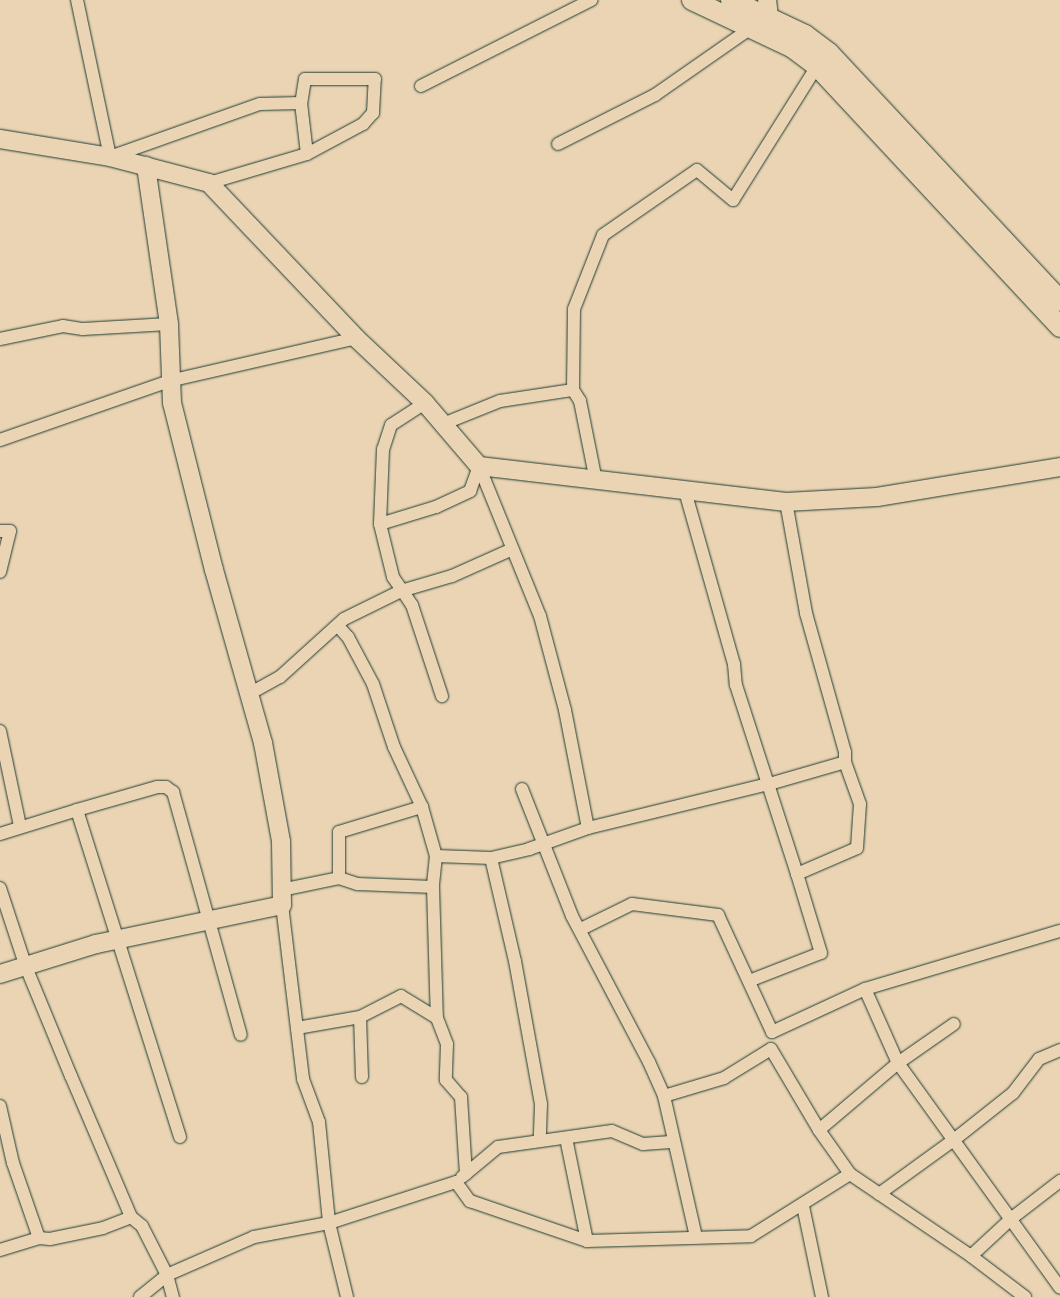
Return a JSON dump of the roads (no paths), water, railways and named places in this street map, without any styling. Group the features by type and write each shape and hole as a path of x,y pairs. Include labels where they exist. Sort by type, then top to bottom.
{"main road":[{"path":"692,0 763,20 805,35 829,53 1060,301"},
{"path":"732,0 763,20 793,48 817,66 1060,327"}],"street":[{"path":"77,0 110,157"},
{"path":"421,86 591,0"},
{"path":"558,144 655,95 763,20"},
{"path":"596,481 580,401 574,390 574,309 603,235 698,170 732,200 817,66"},
{"path":"209,183 307,154 363,124 373,113 376,80 305,79 301,103 307,154"},
{"path":"110,157 260,104 301,103"},
{"path":"0,139 110,157 209,183 356,338 425,403 478,466 510,550 540,616 565,710 588,828"},
{"path":"146,166 169,324 169,381 209,551 264,743 279,831 282,897 304,1079 318,1122 329,1223 347,1297"},
{"path":"0,339 63,326 83,329 169,324"},
{"path":"0,440 169,381 356,338"},
{"path":"442,424 500,401 574,390"},
{"path":"425,403 391,426 383,449 380,524 393,577 412,605 442,696"},
{"path":"380,524 436,507 470,491 478,466"},
{"path":"478,466 786,502 877,497 1060,467"},
{"path":"685,491 734,664 736,685 822,953 749,981"},
{"path":"786,502 806,613 845,752 845,762 860,804 857,848 797,874"},
{"path":"0,531 10,531 0,572"},
{"path":"249,694 280,677 338,626 344,618 401,591 452,576 510,550"},
{"path":"338,626 348,637 373,684 394,748 422,807 436,856 433,887 437,1018 447,1044 446,1080 461,1097 461,1178 470,1201 586,1241 751,1236 803,1206 850,1174"},
{"path":"0,731 20,826"},
{"path":"436,856 491,858 529,849 544,842 588,828 769,784 845,762"},
{"path":"0,834 20,826 157,787 166,787 173,792 241,1035"},
{"path":"522,789 572,916 581,928 664,1096 696,1238"},
{"path":"339,878 339,832 422,807"},
{"path":"76,810 119,939 145,1035 171,1100 180,1137"},
{"path":"491,858 515,961 541,1104 540,1141"},
{"path":"0,974 119,939 209,920 339,878 358,884 433,887"},
{"path":"0,888 27,965 131,1217 142,1226 167,1275 174,1297"},
{"path":"581,928 632,904 718,915 772,1032 771,1049 818,1130 850,1174 972,1256 1025,1297"},
{"path":"772,1032 865,989 1060,931"},
{"path":"865,989 898,1063 1012,1218 1060,1288"},
{"path":"297,1028 360,1017 401,996 437,1018"},
{"path":"360,1017 362,1076"},
{"path":"818,1130 898,1063 954,1024"},
{"path":"664,1096 724,1078 771,1049"},
{"path":"878,1194 955,1140 1012,1093 1039,1059 1060,1050"},
{"path":"0,1106 13,1163 39,1238"},
{"path":"140,1297 167,1275 254,1237 329,1223 461,1178 498,1147 612,1131 643,1144 674,1142"},
{"path":"566,1138 586,1241"},
{"path":"972,1256 1012,1218 1060,1181"},
{"path":"803,1206 822,1297"},
{"path":"0,1250 39,1238 50,1239 94,1230 131,1217"}]}
